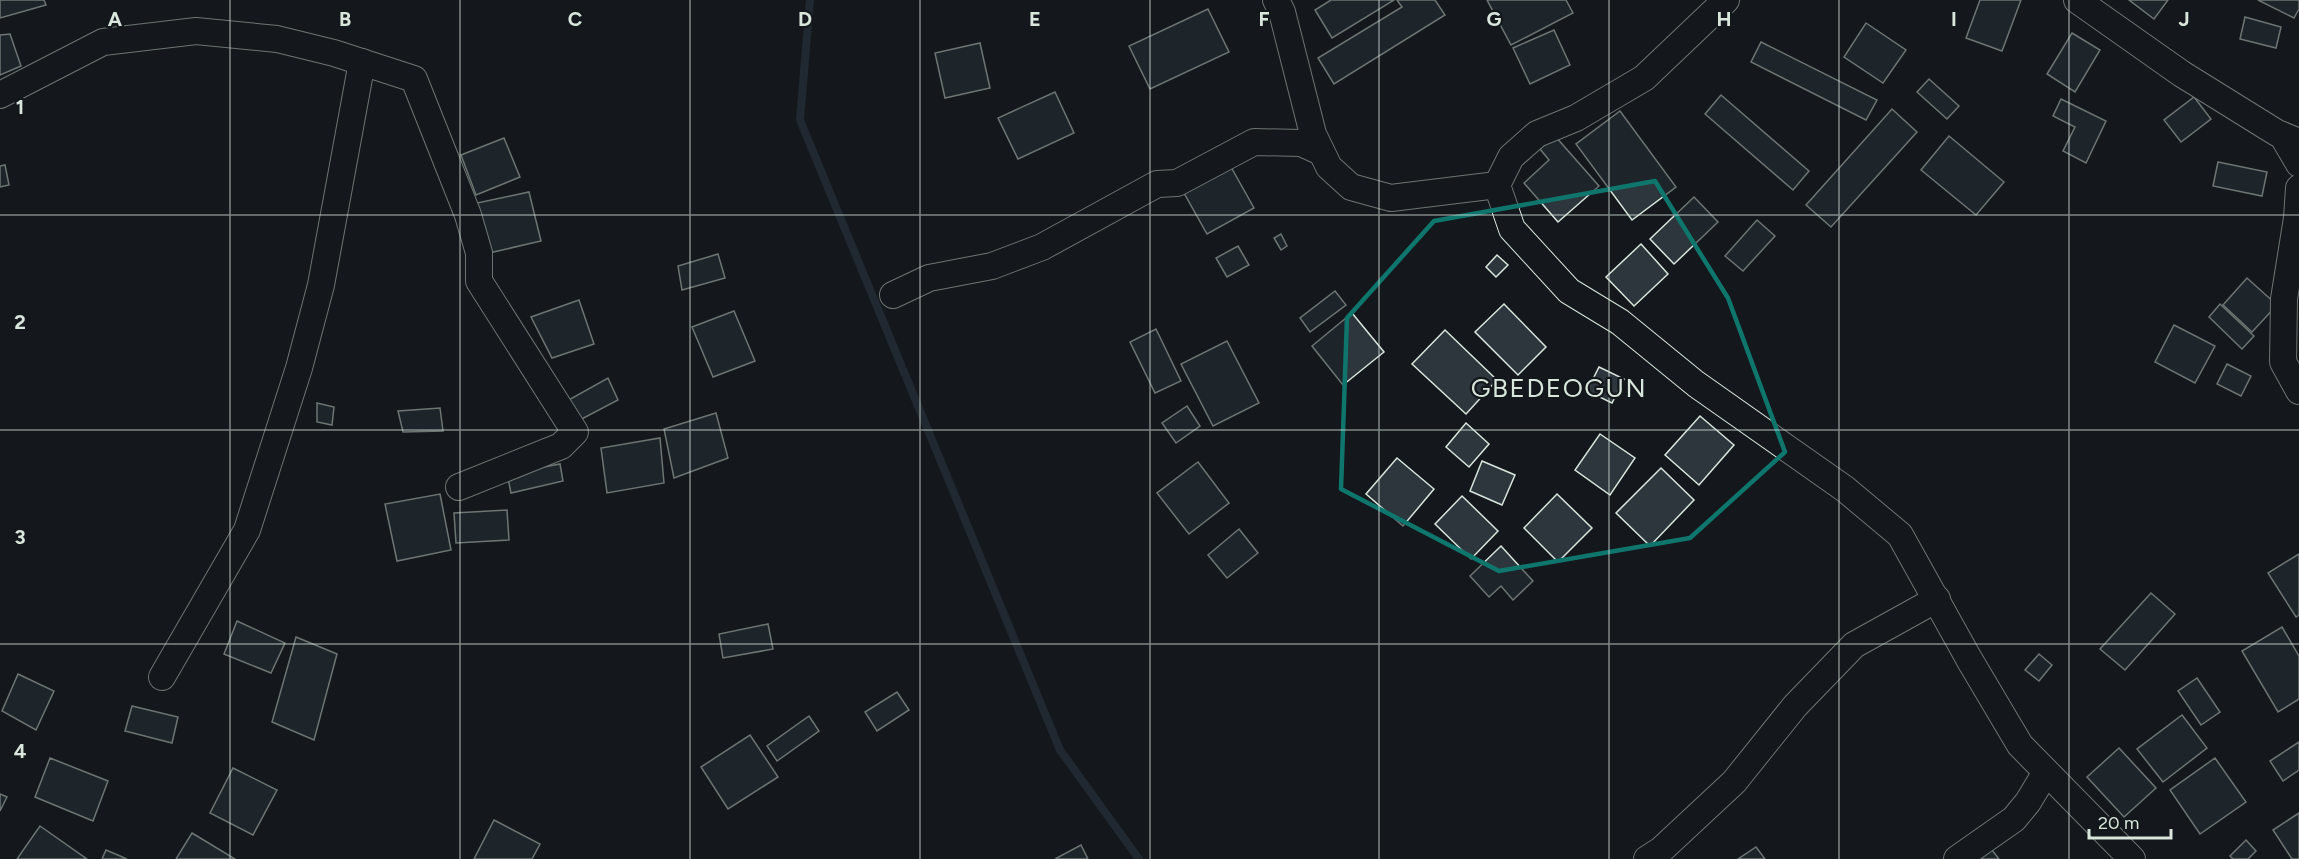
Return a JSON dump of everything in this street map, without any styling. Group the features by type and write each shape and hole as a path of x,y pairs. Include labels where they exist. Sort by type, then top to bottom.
{"street":[{"path":"1276,0 1282,12 1313,134 1329,168 1351,187 1391,198 1497,186"},
{"path":"1726,0 1644,78 1576,118 1537,134 1511,157 1497,186 1512,230 1569,291 1620,322 1696,384 1845,489 1900,535 2020,745 2132,859"},
{"path":"2077,0 2182,74 2291,138 2299,164"},
{"path":"0,95 103,42 196,31 278,39 334,53 414,79 468,215 479,253 478,281 575,432 561,446 459,487"},
{"path":"162,676 247,530 296,379 321,285 362,62"},
{"path":"893,295 929,278 992,266 1042,247 1158,184 1177,183 1254,142 1301,143 1321,152"},
{"path":"2299,188 2297,218 2284,299 2283,362 2299,391"},
{"path":"1647,859 1661,850 1734,782 1795,706 1854,645 1937,599"},
{"path":"1957,859 2014,819 2028,802 2046,772"}],"highlighted area":[{"path":"1655,181 1728,298 1785,452 1690,538 1499,571 1341,489 1347,318 1434,221"}],"building":[{"path":"0,0 44,0 46,5 0,18"},
{"path":"1331,0 1394,0 1332,38 1315,10"},
{"path":"1397,0 1435,0 1445,15 1334,84 1318,58 1402,7"},
{"path":"1487,0 1566,0 1573,13 1511,45"},
{"path":"1980,0 2021,0 2002,51 1966,38"},
{"path":"2129,0 2168,0 2154,19"},
{"path":"2258,0 2299,0 2299,9 2294,18"},
{"path":"1208,9 1229,52 1150,89 1129,46"},
{"path":"2245,17 2281,27 2276,48 2240,39"},
{"path":"1866,23 1906,50 1883,83 1844,57"},
{"path":"1554,30 1570,65 1530,84 1513,48"},
{"path":"2072,33 2100,50 2075,92 2047,74"},
{"path":"10,34 21,66 0,75 0,35"},
{"path":"1761,42 1877,100 1866,120 1751,62"},
{"path":"980,43 990,88 945,98 935,53"},
{"path":"1929,79 1959,106 1947,119 1917,92"},
{"path":"1055,92 1074,133 1018,159 998,118"},
{"path":"1721,95 1809,171 1793,190 1705,114"},
{"path":"2194,97 2211,119 2181,142 2164,120"},
{"path":"2061,99 2106,121 2086,163 2063,151 2075,127 2053,116"},
{"path":"1892,109 1917,132 1831,227 1806,205"},
{"path":"1620,111 1676,187 1632,220 1576,144"},
{"path":"1555,136 1599,186 1558,222 1524,183 1549,160 1540,149"},
{"path":"1949,136 2004,182 1976,215 1921,170"},
{"path":"504,138 520,177 476,195 461,155"},
{"path":"2218,162 2267,172 2262,196 2213,186"},
{"path":"5,165 9,185 0,187 0,166"},
{"path":"1231,167 1254,208 1207,234 1184,193"},
{"path":"529,192 541,241 489,253 477,203"},
{"path":"1694,197 1718,222 1674,264 1650,239"},
{"path":"1757,220 1775,236 1743,271 1725,256"},
{"path":"1281,234 1287,246 1281,250 1274,238"},
{"path":"1641,244 1668,274 1634,306 1606,277"},
{"path":"1238,246 1249,265 1227,277 1216,258"},
{"path":"718,254 725,278 682,290 678,266"},
{"path":"1497,255 1508,265 1496,277 1486,267"},
{"path":"2247,278 2277,305 2252,332 2223,305"},
{"path":"1335,291 1346,305 1310,332 1300,318"},
{"path":"579,300 594,344 552,358 531,317"},
{"path":"1504,304 1546,347 1518,375 1475,332"},
{"path":"2220,304 2254,336 2242,349 2209,317"},
{"path":"734,311 755,361 713,377 692,327"},
{"path":"1352,313 1384,352 1343,385 1312,346"},
{"path":"2174,325 2215,346 2195,383 2155,362"},
{"path":"1156,329 1181,381 1155,393 1130,342"},
{"path":"1445,330 1497,380 1466,414 1412,364"},
{"path":"1227,341 1259,403 1213,426 1181,364"},
{"path":"2227,364 2251,376 2241,396 2217,384"},
{"path":"1599,367 1624,379 1612,403 1587,391"},
{"path":"608,378 618,400 576,422 565,402"},
{"path":"317,403 334,407 332,425 317,422"},
{"path":"1187,406 1200,426 1176,443 1162,423"},
{"path":"440,408 443,431 403,432 398,411"},
{"path":"716,413 728,458 674,478 664,429"},
{"path":"1700,416 1734,445 1699,485 1665,455"},
{"path":"1466,423 1489,444 1469,467 1446,447"},
{"path":"1600,434 1635,458 1610,495 1575,470"},
{"path":"660,438 664,483 607,493 601,448"},
{"path":"1397,458 1434,489 1403,526 1366,494"},
{"path":"1482,461 1515,475 1502,505 1470,491"},
{"path":"1198,462 1229,503 1189,534 1157,493"},
{"path":"560,464 563,481 511,493 507,474"},
{"path":"1661,468 1694,500 1650,546 1616,513"},
{"path":"440,494 451,550 397,561 385,504"},
{"path":"1557,494 1592,528 1558,562 1524,528"},
{"path":"1462,496 1498,531 1471,559 1435,524"},
{"path":"507,510 509,540 456,543 454,513"},
{"path":"1239,529 1258,553 1227,578 1208,555"},
{"path":"1501,546 1533,581 1513,600 1501,586 1489,597 1470,576"},
{"path":"2299,554 2299,615 2296,617 2268,573"},
{"path":"2151,593 2175,614 2125,670 2100,649"},
{"path":"237,621 285,643 271,673 224,654"},
{"path":"768,624 773,649 723,658 719,634"},
{"path":"2282,627 2299,656 2299,699 2278,712 2242,651"},
{"path":"296,637 337,654 314,740 272,722"},
{"path":"2039,654 2052,665 2039,681 2025,670"},
{"path":"18,674 54,691 36,730 2,711"},
{"path":"2197,678 2220,712 2201,725 2178,691"},
{"path":"897,692 909,710 877,731 865,712"},
{"path":"132,706 178,717 172,743 125,731"},
{"path":"2182,715 2207,748 2163,782 2137,749"},
{"path":"809,716 819,731 777,761 767,746"},
{"path":"750,735 778,777 728,809 701,767"},
{"path":"2299,742 2299,770 2283,781 2270,761"},
{"path":"2119,748 2156,788 2124,817 2087,777"},
{"path":"50,758 108,781 93,821 35,797"},
{"path":"2215,758 2246,802 2200,834 2170,790"},
{"path":"233,768 277,790 253,835 210,813"},
{"path":"0,794 7,797 0,811"},
{"path":"2299,813 2299,859 2292,859 2273,830"},
{"path":"494,820 540,844 532,859 474,859"},
{"path":"40,826 87,859 17,859"},
{"path":"192,833 235,859 176,859"},
{"path":"2246,840 2256,851 2248,859 2233,859 2230,856"},
{"path":"1081,845 1088,859 1055,859"},
{"path":"1756,847 1765,859 1738,859"},
{"path":"106,850 127,859 102,859"},
{"path":"1992,850 1999,859 1979,859"}],"waterway":[{"path":"810,0 800,120 1060,750 1139,859"}],"district":[{"name":"GBEDEOGUN","path":"1559,388"}]}
